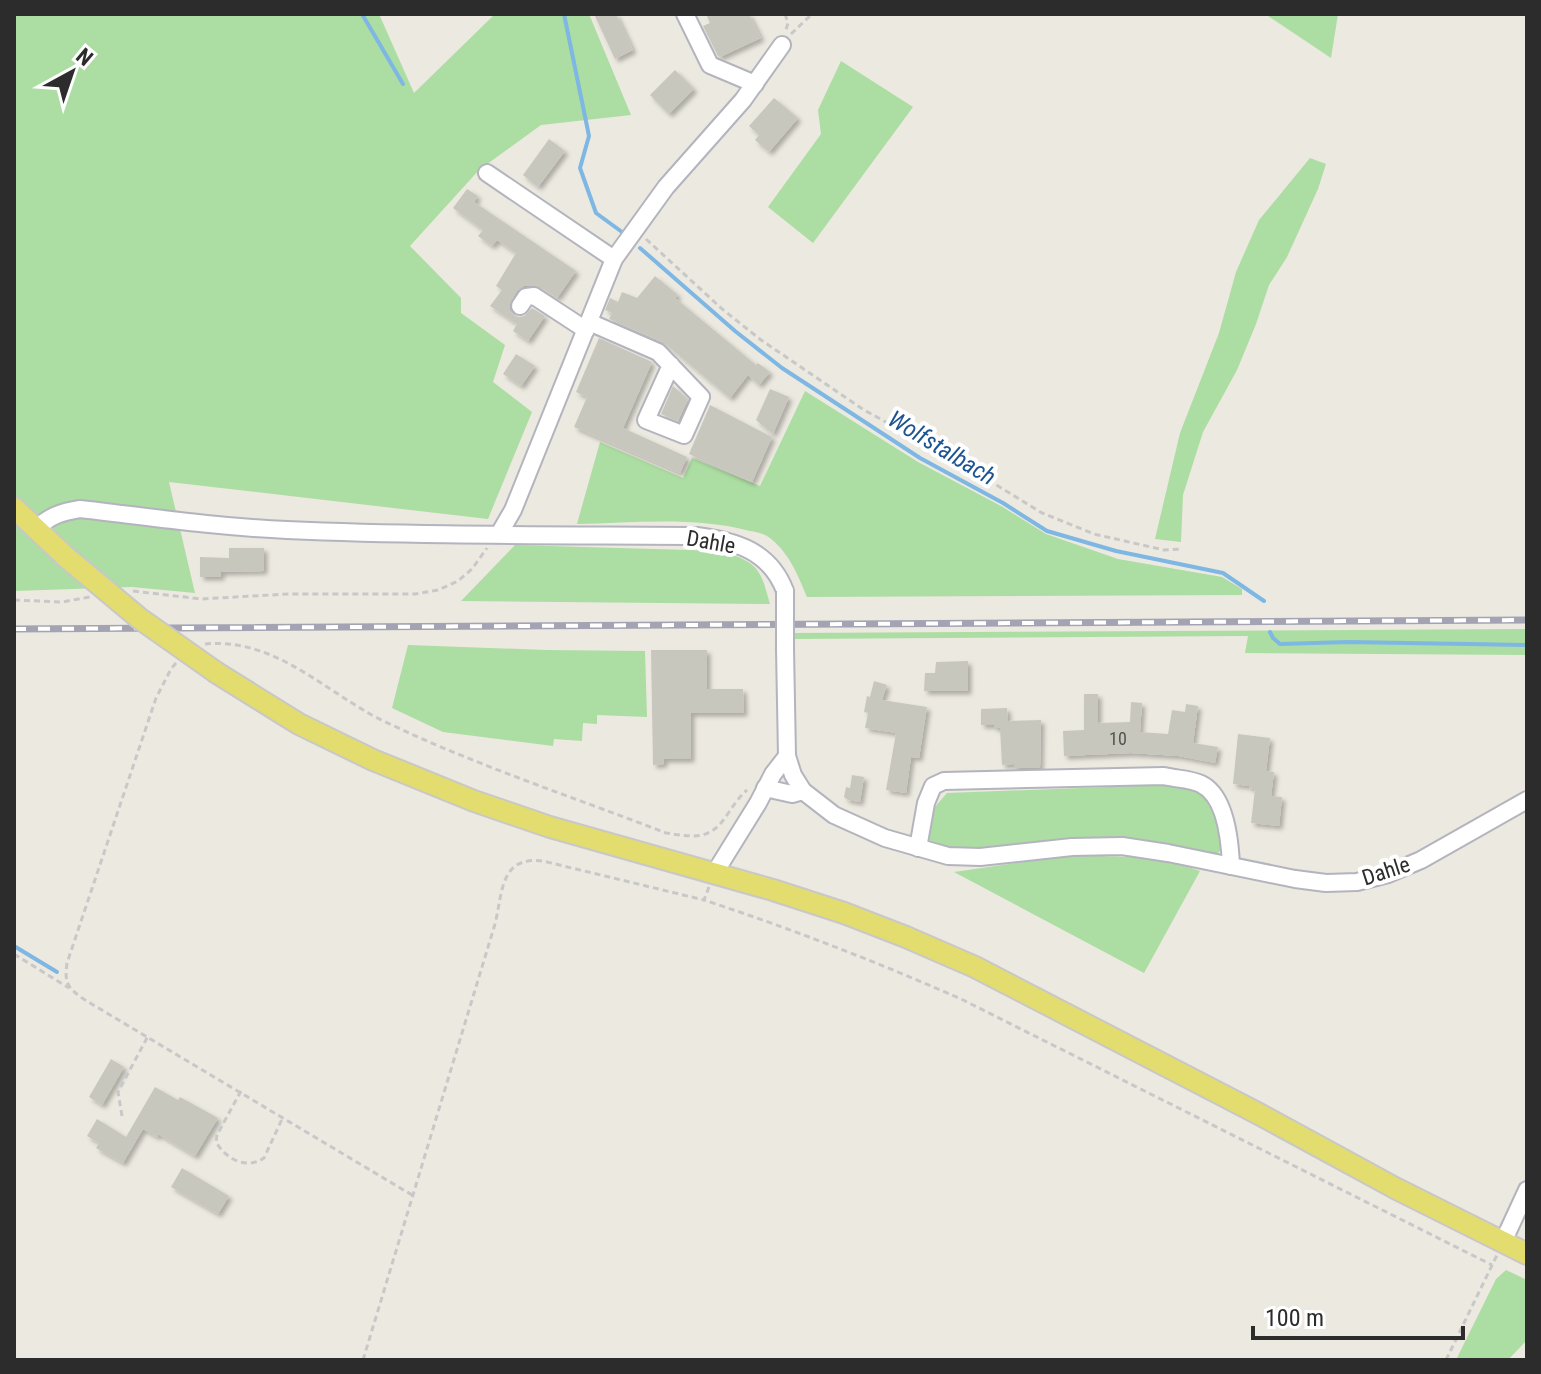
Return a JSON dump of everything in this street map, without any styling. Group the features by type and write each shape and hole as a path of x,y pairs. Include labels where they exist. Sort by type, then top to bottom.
{"main road":[{"path":"14,508 35,530 139,618 217,673 299,724 373,760 459,796 550,827 844,913 906,937 975,967 1082,1021 1519,1252"}],"street":[{"path":"685,14 710,65 755,84"},
{"path":"499,534 513,510 614,259 666,187 755,84 782,45"},
{"path":"487,173 614,259"},
{"path":"520,306 526,297 534,296 587,326 658,352 671,365"},
{"name":"Dahle","path":"35,530 46,519 61,512 80,509 286,530 697,536 726,540 751,550 768,564 785,591 787,756 793,775 803,791 834,815 885,838 948,856 980,857 1072,847 1122,846 1326,883 1357,882 1388,874 1421,860 1527,800"},
{"path":"714,874 773,774 787,756"},
{"path":"918,848 926,803 933,786 944,781 1164,776 1199,783 1213,791 1221,805 1231,866"},
{"path":"765,788 792,794 803,791"},
{"path":"1519,1252 1527,1190"}],"path":[{"path":"782,45 812,14"},
{"path":"630,235 647,239 721,308 761,340 864,410 959,462 1042,513 1094,534 1164,550 1181,549"},
{"path":"131,590 201,599 288,594 415,594 438,590 458,581 472,569 499,534"},
{"path":"14,600 62,602 93,596"},
{"path":"196,649 206,644 229,643 255,648 285,661 368,713 411,734 666,833 691,837 708,835 722,824 740,796 751,786 765,788"},
{"path":"70,989 65,976 67,963 156,698 178,661"},
{"path":"363,1360 495,924 505,881 511,868 530,859 704,900 881,963 961,999 1492,1265 1446,1360"},
{"path":"704,900 714,874"},
{"path":"14,954 85,1000 412,1195"},
{"path":"122,1116 118,1092 148,1036"},
{"path":"241,1091 217,1135 216,1142 227,1156 252,1164 264,1158 283,1116"}],"green space":[{"path":"14,14 379,14 414,93 495,14 589,14 631,115 541,125 479,170 410,246 461,298 461,313 505,345 493,382 532,412 488,519 169,482 195,593 132,587 14,591"},
{"path":"1265,14 1338,14 1331,58"},
{"path":"841,61 913,107 813,243 768,207 821,134 818,110"},
{"path":"1310,158 1326,164 1318,189 1287,257 1269,285 1237,370 1203,432 1183,495 1181,542 1155,539 1180,433 1219,333 1236,272 1259,220"},
{"path":"805,391 918,462 1046,534 1118,559 1222,577 1242,589 1242,595 807,597 787,556 761,533 707,523 577,524 600,442 683,478 692,458 760,486"},
{"path":"515,545 723,551 756,569 764,582 770,604 461,601"},
{"path":"1527,629 1527,655 1245,653 1248,636 792,639 792,633"},
{"path":"408,645 645,651 647,717 597,715 597,724 583,723 582,741 554,739 553,746 443,732 392,708"},
{"path":"1162,785 1199,789 1213,805 1222,849 1216,855 1119,841 1070,839 979,849 949,849 929,840 934,808 947,793"},
{"path":"1072,855 1162,858 1200,871 1144,973 954,872"},
{"path":"1506,1270 1527,1280 1527,1340 1508,1360 1456,1360 1496,1279"}],"building":[{"path":"594,14 616,14 633,50 615,59"},
{"path":"706,14 749,14 761,38 720,57 703,26 710,23"},
{"path":"675,70 694,89 669,114 650,95"},
{"path":"774,98 798,118 769,152 755,140 759,135 749,126"},
{"path":"549,139 565,151 538,187 523,175"},
{"path":"467,189 478,196 474,202 576,271 557,298 534,285 517,291 509,305 513,315 524,316 532,308 545,316 528,341 513,331 517,324 490,306 502,290 496,286 516,253 497,240 492,246 478,236 483,230 453,208"},
{"path":"655,276 678,295 675,298 756,365 758,363 770,372 759,385 748,375 730,398 663,342 609,319 612,313 605,310 610,298 618,302 622,292 637,298"},
{"path":"599,338 652,362 623,428 687,457 680,473 574,427 587,397 576,392"},
{"path":"516,354 535,366 521,386 503,374"},
{"path":"673,386 688,399 678,421 661,414"},
{"path":"770,389 789,397 773,434 756,420"},
{"path":"710,405 772,437 752,482 689,454"},
{"path":"229,548 264,548 264,571 221,572 221,577 200,577 200,557 229,558"},
{"path":"651,650 707,650 707,689 743,689 744,713 691,713 691,759 664,759 664,764 653,765"},
{"path":"968,661 968,691 924,691 925,673 935,673 936,662"},
{"path":"874,681 887,685 882,700 927,707 919,758 911,757 906,793 886,790 896,733 865,728 867,696 870,697"},
{"path":"1084,694 1098,694 1098,723 1130,722 1131,702 1142,703 1140,732 1168,734 1172,710 1185,712 1186,704 1198,706 1193,743 1218,747 1215,763 1179,756 1131,753 1064,756 1063,731 1084,730"},
{"path":"1007,708 1008,721 1041,720 1040,768 1002,765 1000,728 981,725 981,709"},
{"path":"1238,734 1270,738 1266,771 1274,772 1271,796 1282,797 1279,826 1251,823 1255,789 1233,784"},
{"path":"852,775 864,777 860,802 844,797 846,787 850,788"},
{"path":"111,1059 124,1067 102,1105 89,1097"},
{"path":"155,1087 218,1118 195,1156 158,1134 157,1137 143,1129 123,1163 96,1148 99,1143 87,1136 97,1119 126,1137"},
{"path":"182,1168 229,1196 218,1214 171,1187"}],"waterway":[{"path":"362,14 403,84"},
{"name":"Wolfstalbach","path":"564,14 589,136 580,168 596,213 622,232"},
{"name":"Wolfstalbach","path":"640,248 782,368 920,458 1047,531 1116,551 1223,573 1264,601"},
{"name":"Wolfstalbach","path":"1270,632 1280,644 1527,645"},
{"path":"14,946 57,972"}],"railway":[{"path":"14,629 1527,620"}]}
